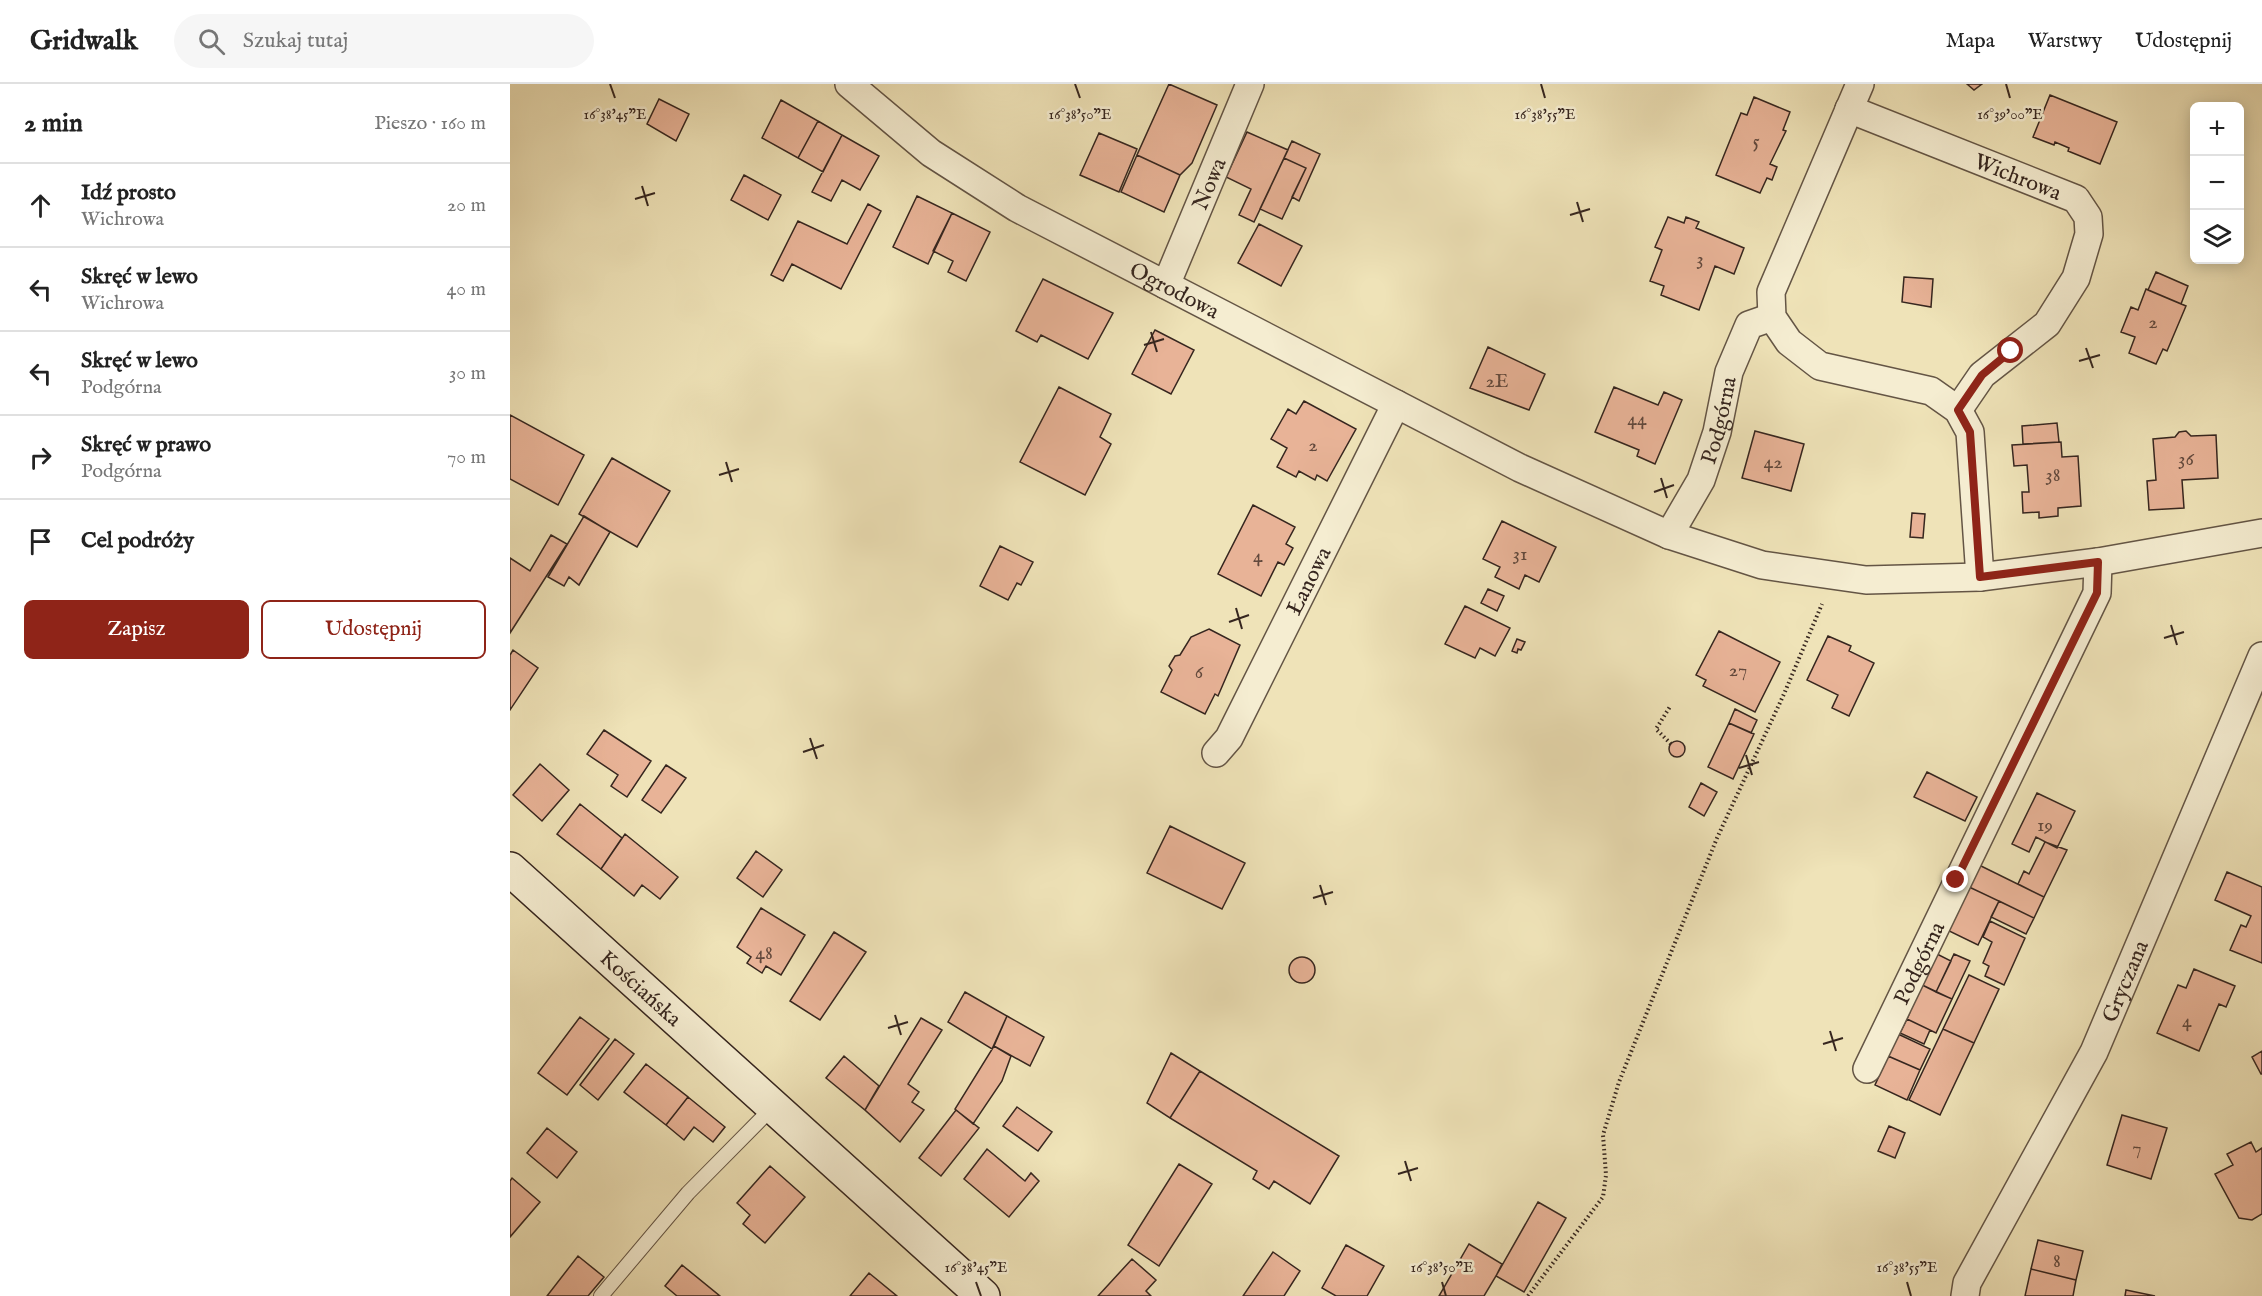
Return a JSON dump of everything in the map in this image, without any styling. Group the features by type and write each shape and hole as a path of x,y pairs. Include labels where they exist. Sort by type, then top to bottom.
{"main road":[{"name":"Kościańska","path":"510,870 983,1296"}],"street":[{"name":"Ogrodowa","path":"849,84 931,153 998,196 1520,468 1669,535"},
{"name":"Nowa","path":"1166,285 1250,84"},
{"path":"1860,84 1771,292 1772,317 1789,342 1820,366 1931,391 1958,410 1970,432 1980,577"},
{"name":"Wichrowa","path":"1849,109 2076,199 2088,217 2089,234 2076,278 2047,324 1982,375 1958,410"},
{"name":"Podgórna","path":"1669,535 1701,480 1717,432 1729,372 1749,325 1772,317"},
{"name":"Łanowa","path":"1216,753 1229,738 1396,404"},
{"path":"1669,535 1762,565 1866,580 1980,577 2098,562 2262,533"},
{"name":"Podgórna","path":"1867,1069 2097,593 2098,562"},
{"name":"Gryczana","path":"1965,1296 1967,1283 2094,1052 2262,656"}],"lane":[{"path":"601,1296 688,1193 773,1107"}],"path":[{"path":"1528,1296 1603,1197 1606,1175 1603,1135 1619,1082 1717,838 1784,694 1834,575"},
{"path":"1671,705 1656,729 1671,744"}],"building":[{"path":"1169,84 1217,105 1192,163 1180,175 1137,155"},
{"path":"1967,84 1982,84 1974,90"},
{"path":"2050,95 2117,122 2100,164 2068,151 2069,148 2055,142 2054,145 2033,137"},
{"path":"1754,97 1790,112 1783,130 1786,131 1770,164 1777,167 1772,180 1767,178 1760,193 1716,175 1741,113 1747,115"},
{"path":"659,99 689,114 676,141 647,124"},
{"path":"781,100 818,121 798,158 762,138"},
{"path":"818,121 842,135 823,172 798,158"},
{"path":"1247,132 1288,150 1254,222 1239,215 1251,189 1226,177"},
{"path":"1099,133 1137,149 1119,192 1080,175"},
{"path":"842,135 879,156 860,190 842,180 831,201 812,192"},
{"path":"1292,141 1320,154 1299,201 1292,197 1306,168 1284,158"},
{"path":"1137,155 1180,175 1164,212 1121,192"},
{"path":"1284,158 1306,168 1282,219 1260,209"},
{"path":"744,175 781,195 768,220 731,200"},
{"path":"917,196 952,213 928,264 893,247"},
{"path":"868,204 881,211 841,289 792,264 783,281 771,275 798,221 847,244"},
{"path":"952,213 990,232 966,281 948,272 953,261 933,251"},
{"path":"1668,217 1684,223 1686,217 1699,222 1696,228 1744,248 1734,274 1715,266 1699,310 1661,295 1664,286 1650,281 1662,250 1655,247"},
{"path":"1259,224 1302,246 1281,286 1238,263"},
{"path":"2156,272 2188,286 2181,304 2148,290"},
{"path":"1904,277 1933,279 1931,307 1902,302"},
{"path":"1043,279 1113,313 1088,359 1041,335 1037,342 1016,331"},
{"path":"2146,289 2186,306 2167,351 2163,349 2156,364 2129,353 2135,337 2121,332 2131,307 2138,310"},
{"path":"1155,330 1194,350 1171,394 1132,374"},
{"path":"1488,347 1545,374 1529,410 1470,388"},
{"path":"1059,387 1111,414 1100,437 1111,444 1085,495 1020,462"},
{"path":"1614,387 1658,405 1664,392 1682,400 1655,464 1637,456 1639,450 1595,432"},
{"path":"1304,401 1356,429 1327,481 1317,475 1315,480 1299,471 1296,477 1277,467 1287,448 1271,439 1288,409 1296,414"},
{"path":"510,415 584,455 558,505 510,479"},
{"path":"2057,423 2059,442 2023,444 2022,426"},
{"path":"1755,431 1804,444 1791,491 1742,478"},
{"path":"2186,431 2191,436 2216,435 2218,478 2182,480 2184,508 2149,510 2147,481 2156,480 2153,439 2175,437 2179,432"},
{"path":"2061,442 2062,457 2078,456 2081,506 2058,508 2058,516 2039,518 2039,512 2023,513 2022,492 2029,492 2027,465 2014,466 2012,445"},
{"path":"612,458 670,491 637,547 579,514"},
{"path":"1253,505 1295,527 1286,544 1293,548 1284,565 1278,562 1261,596 1218,574"},
{"path":"1912,513 1925,514 1923,538 1910,537"},
{"path":"584,516 610,532 579,585 569,577 564,586 548,577"},
{"path":"1502,521 1556,547 1539,582 1525,575 1519,589 1495,577 1500,567 1483,559"},
{"path":"551,535 567,544 510,633 510,558 530,571"},
{"path":"1000,546 1033,562 1021,585 1017,583 1008,600 980,586"},
{"path":"1488,589 1504,596 1497,611 1481,603"},
{"path":"1465,606 1510,628 1495,656 1480,648 1475,658 1445,644"},
{"path":"1209,629 1240,645 1218,696 1215,694 1205,714 1161,692 1172,670 1169,666 1175,656 1180,655 1191,637"},
{"path":"1719,631 1780,662 1755,712 1703,686 1706,680 1696,675"},
{"path":"1828,636 1851,646 1849,651 1874,663 1849,716 1832,708 1838,695 1807,680"},
{"path":"1517,639 1525,642 1517,653 1512,651"},
{"path":"513,650 538,668 510,710 510,655"},
{"path":"1735,709 1757,720 1751,733 1729,723"},
{"path":"1729,723 1754,734 1733,779 1708,767"},
{"path":"604,730 651,761 627,797 611,786 618,775 587,754"},
{"path":"1677,741 1685,749 1677,757 1669,749"},
{"path":"540,764 569,790 542,821 513,795"},
{"path":"666,765 686,778 661,813 642,800"},
{"path":"1927,772 1977,797 1965,821 1914,797"},
{"path":"1701,783 1717,792 1704,816 1689,807"},
{"path":"2037,793 2075,811 2057,848 2036,837 2029,852 2012,844"},
{"path":"580,804 622,838 601,869 557,834"},
{"path":"1170,826 1245,863 1222,909 1147,873"},
{"path":"625,834 678,877 660,899 642,885 634,896 601,869"},
{"path":"2045,842 2067,850 2044,897 2018,884 2024,871 2029,874"},
{"path":"756,851 782,870 763,897 737,878"},
{"path":"1977,864 2044,897 2034,918 1967,886"},
{"path":"2227,872 2262,887 2262,963 2230,950 2241,925 2246,927 2251,916 2215,900"},
{"path":"1967,886 1999,901 1978,945 1945,929"},
{"path":"1999,901 2034,918 2026,934 1991,917"},
{"path":"761,908 805,935 781,975 766,966 762,973 747,963 751,957 737,947"},
{"path":"1990,921 2025,938 2004,985 1985,976 1989,966 1983,963 1992,942 1983,937"},
{"path":"834,932 866,952 820,1020 790,1001"},
{"path":"1933,952 1951,961 1936,992 1918,983"},
{"path":"1954,954 1970,961 1952,999 1936,992"},
{"path":"1302,957 1311,961 1315,970 1311,979 1302,983 1293,979 1289,970 1293,961"},
{"path":"2194,969 2235,986 2226,1007 2219,1004 2199,1051 2157,1033 2178,985 2186,988"},
{"path":"1969,975 1999,989 1974,1043 1943,1029"},
{"path":"1918,983 1952,999 1936,1033 1907,1019 1910,1012 1905,1009"},
{"path":"965,992 1007,1016 992,1049 948,1022"},
{"path":"1007,1016 1044,1037 1030,1066 994,1046"},
{"path":"580,1017 609,1039 567,1095 538,1073"},
{"path":"921,1018 942,1030 908,1084 919,1092 912,1102 924,1110 900,1142 865,1110"},
{"path":"1907,1019 1930,1030 1924,1044 1900,1033"},
{"path":"1943,1029 1974,1043 1940,1115 1909,1100"},
{"path":"1898,1034 1930,1049 1920,1070 1888,1056"},
{"path":"615,1039 634,1054 598,1100 580,1085"},
{"path":"994,1046 1011,1056 1002,1081 973,1124 955,1109"},
{"path":"2262,1051 2262,1074 2261,1074 2252,1057"},
{"path":"1171,1053 1200,1071 1170,1118 1147,1103"},
{"path":"844,1056 879,1086 865,1110 826,1078"},
{"path":"1888,1056 1920,1070 1907,1100 1875,1085"},
{"path":"646,1064 688,1097 666,1125 624,1092"},
{"path":"1200,1071 1339,1156 1310,1204 1274,1181 1269,1189 1253,1179 1257,1171 1170,1118"},
{"path":"688,1097 725,1127 713,1142 694,1127 684,1140 666,1125"},
{"path":"1017,1107 1052,1132 1038,1151 1003,1126"},
{"path":"956,1110 979,1128 941,1176 919,1158"},
{"path":"2122,1115 2167,1128 2151,1179 2107,1165"},
{"path":"1889,1126 1905,1133 1895,1158 1878,1151"},
{"path":"547,1128 577,1152 557,1178 527,1153"},
{"path":"2251,1142 2256,1152 2262,1148 2262,1214 2252,1220 2239,1218 2215,1174 2233,1165 2227,1154"},
{"path":"987,1149 1025,1181 1031,1173 1039,1181 1009,1217 964,1179"},
{"path":"1179,1164 1212,1184 1159,1266 1128,1245"},
{"path":"770,1166 805,1197 765,1243 743,1224 750,1215 737,1203"},
{"path":"512,1178 540,1202 510,1237 510,1181"},
{"path":"1538,1202 1566,1218 1524,1292 1496,1276"},
{"path":"2038,1240 2083,1251 2076,1280 2031,1269"},
{"path":"1469,1244 1502,1264 1496,1276 1484,1296 1439,1296"},
{"path":"1346,1245 1384,1266 1367,1296 1336,1296 1322,1288"},
{"path":"1273,1252 1300,1271 1284,1296 1243,1296"},
{"path":"578,1256 604,1277 588,1296 547,1296"},
{"path":"1132,1259 1156,1280 1146,1291 1151,1296 1098,1296"},
{"path":"682,1265 720,1296 677,1296 665,1286"},
{"path":"2031,1269 2076,1280 2073,1296 2025,1296"},
{"path":"869,1273 897,1296 850,1296"},
{"path":"2126,1290 2155,1296 2125,1296"}],"route":[{"path":"1956,880 2097,593 2098,562 1980,577 1970,432 1958,410 1982,375 2011,351"}]}
